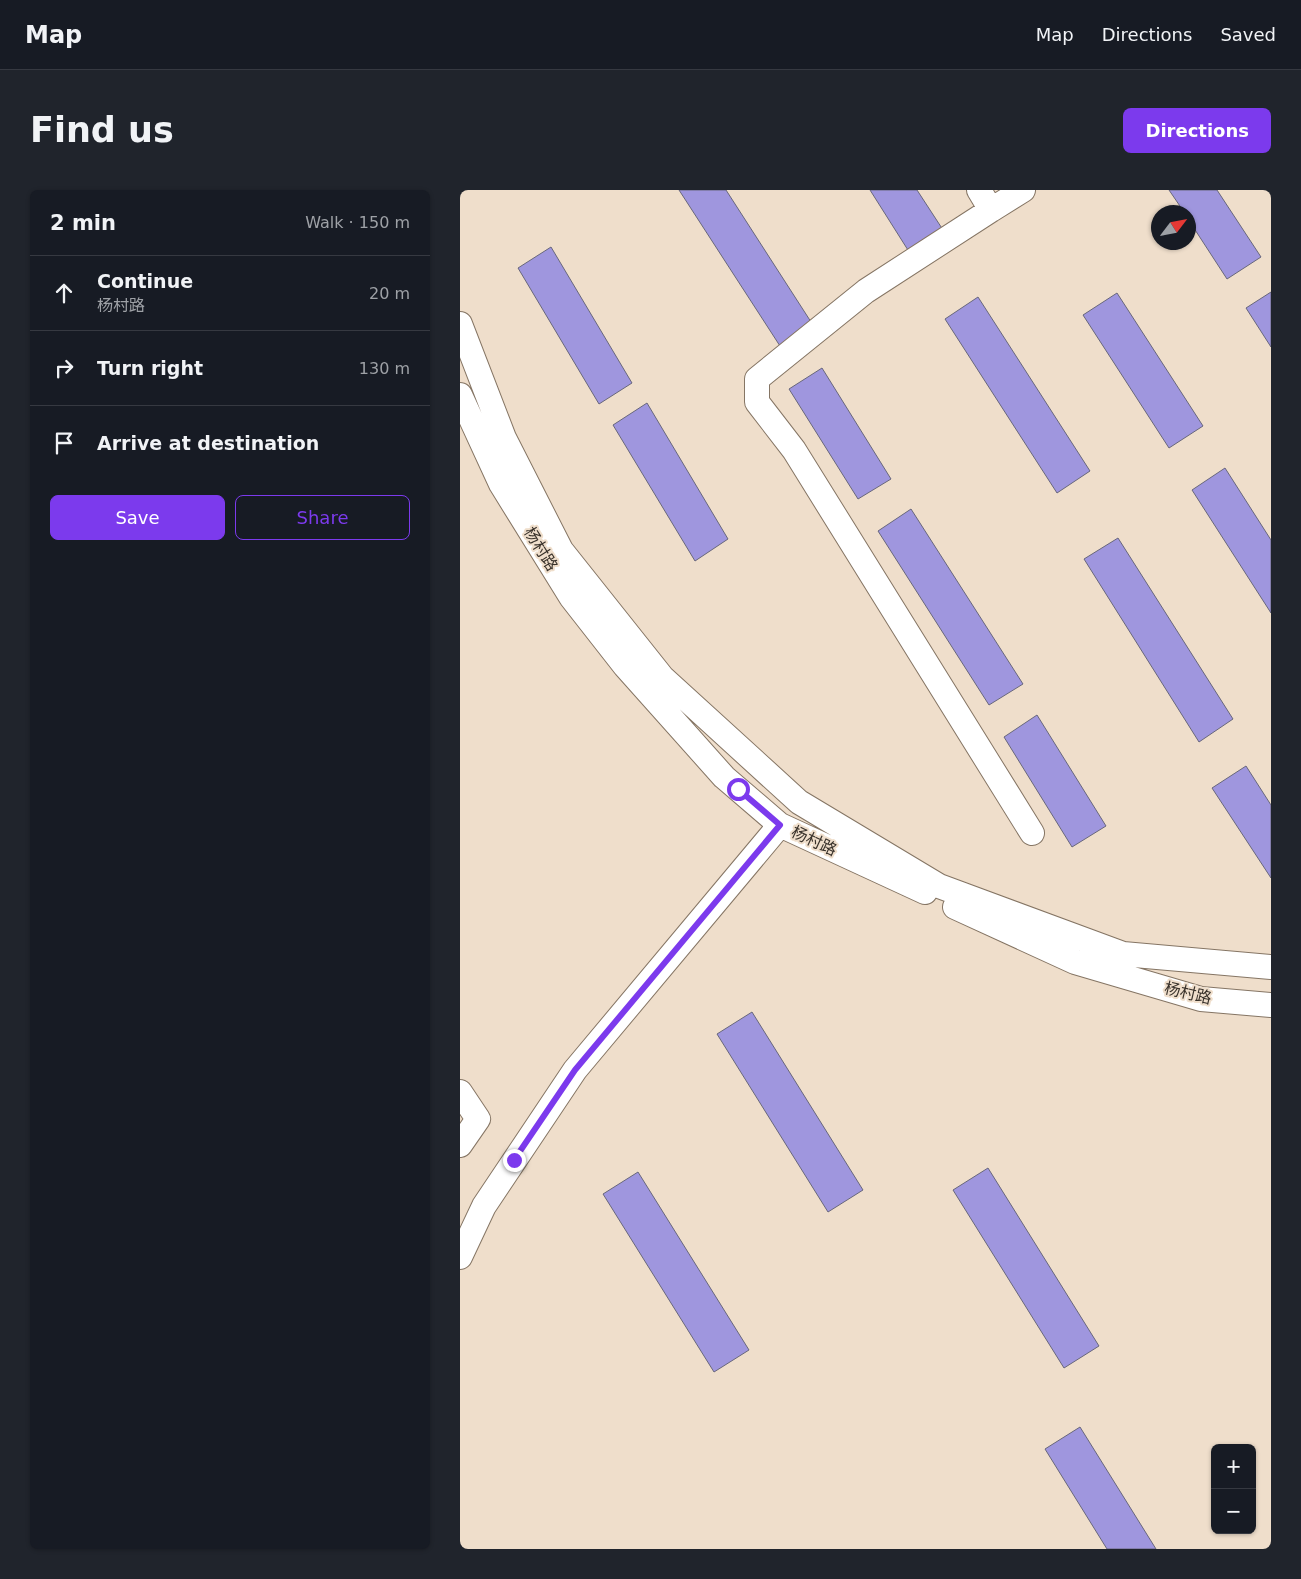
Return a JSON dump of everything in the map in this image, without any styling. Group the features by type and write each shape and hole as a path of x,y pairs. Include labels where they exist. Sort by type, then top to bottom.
{"street":[{"path":"1023,190 985,200 866,291 757,379 757,402 794,450 1032,833"},
{"path":"460,324 504,438 561,550 662,677 799,802 939,886 1123,954 1271,967"},
{"name":"杨村路","path":"460,395 501,484 571,597 625,666 724,777 780,825 1075,962 1201,999 1271,1005"},
{"path":"460,1257 484,1206 575,1070 780,825"},
{"path":"460,1092 478,1119 460,1145"}],"building":[{"path":"679,190 726,190 813,325 780,346"},
{"path":"870,190 917,190 947,236 913,258"},
{"path":"1169,190 1217,190 1261,257 1227,279 1196,231 1196,205 1179,205"},
{"path":"551,247 632,383 599,404 518,268"},
{"path":"1271,292 1271,347 1246,308"},
{"path":"1117,293 1203,426 1169,448 1083,315"},
{"path":"978,297 1090,471 1057,493 945,319"},
{"path":"822,368 891,479 858,499 789,389"},
{"path":"647,403 728,539 695,561 613,425"},
{"path":"1225,468 1271,540 1271,613 1192,490"},
{"path":"911,509 1023,684 989,705 878,531"},
{"path":"1118,538 1233,719 1199,742 1084,559"},
{"path":"1037,715 1106,826 1072,847 1004,737"},
{"path":"1246,766 1271,805 1271,878 1212,788"},
{"path":"752,1012 863,1190 828,1212 717,1034"},
{"path":"988,1168 1099,1346 1064,1368 953,1190"},
{"path":"638,1172 749,1350 714,1372 603,1194"},
{"path":"1080,1427 1156,1549 1107,1549 1045,1449"}],"route":[{"path":"514,1160 575,1070 780,825 738,789"}]}
